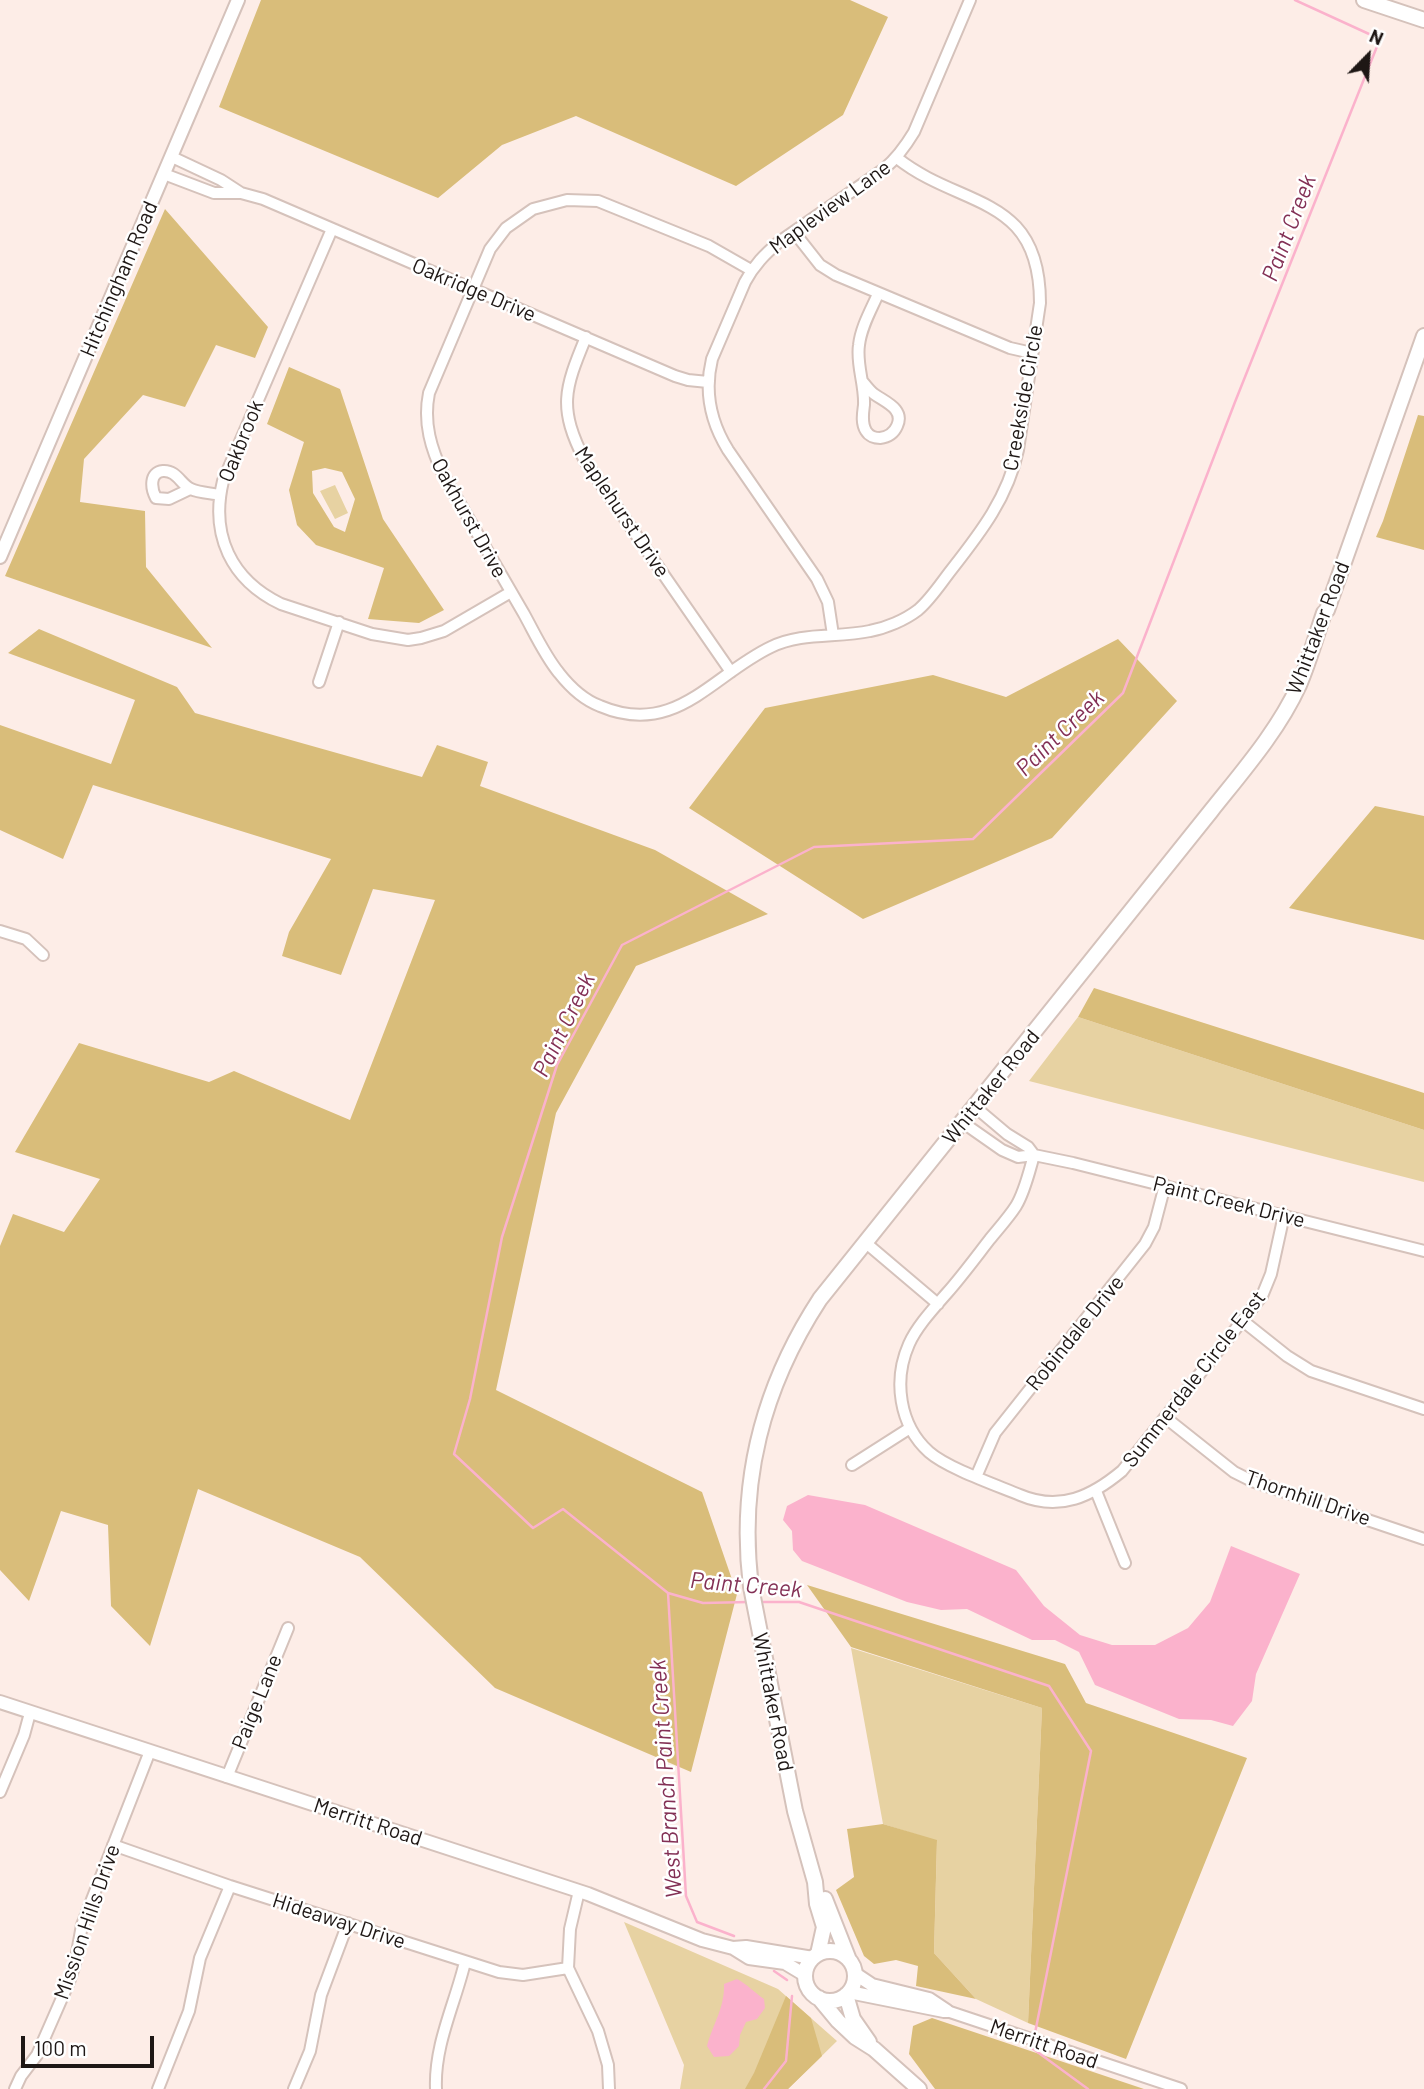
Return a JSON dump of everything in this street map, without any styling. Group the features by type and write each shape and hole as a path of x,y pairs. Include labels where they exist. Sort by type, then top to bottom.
{"main road":[{"path":"1364,0 1424,20"},
{"name":"Whittaker Road","path":"815,1956 824,1927 817,1904 815,1882 794,1811 747,1556 748,1492 752,1466 765,1410 778,1375 805,1322 832,1283 1236,780 1284,712 1299,685 1324,612 1327,610 1424,336"},
{"name":"Whittaker Road","path":"815,1882 826,1900 852,1966"},
{"path":"819,1998 833,2001 847,1994 854,1980 852,1966 837,1952 824,1952 809,1963 805,1975 808,1989 855,2037 874,2049 919,2089"},
{"path":"847,1994 853,2019 874,2049"}],"street":[{"name":"Hitchingham Road","path":"0,557 238,0"},
{"name":"Mapleview Lane","path":"832,635 828,601 817,579 721,440 711,414 708,382 712,359 751,270 763,255 897,158 914,132 970,0"},
{"name":"Oakridge Drive","path":"172,157 222,180 241,193"},
{"name":"Creekside Circle","path":"731,672 771,646 793,639 870,631 898,622 918,610 986,526 1003,494 1015,461 1040,303 1036,263 1021,233 994,208 922,176 897,158"},
{"name":"Oakridge Drive","path":"164,174 214,193 241,193 263,199 675,376 708,382"},
{"name":"Oakhurst Drive","path":"731,672 687,703 664,711 640,714 615,711 586,699 557,671 444,476 432,452 427,404 429,393 490,249 506,228 533,209 566,200 598,201 709,246 751,270"},
{"name":"Oakbrook","path":"332,229 228,468 219,495 222,540 230,559 242,576 274,601 393,639 421,639 453,626 511,592"},
{"path":"794,232 820,265 835,275 1010,348 1032,353"},
{"path":"863,382 872,393 892,405 898,414 898,424 888,436 874,437 865,431 863,382 859,365 859,346 865,323 878,294"},
{"name":"Maplehurst Drive","path":"586,337 568,385 568,420 573,439 585,461 731,672"},
{"path":"190,489 219,495"},
{"path":"318,681 339,622"},
{"path":"0,930 26,939 43,955"},
{"name":"Paint Creek Drive","path":"975,1107 1028,1147 1034,1155"},
{"name":"Paint Creek Drive","path":"962,1122 1011,1154 1025,1158 1034,1155 1166,1185 1424,1251"},
{"path":"852,1465 911,1428 901,1401 900,1384 902,1366 914,1336 1018,1204 1034,1155"},
{"name":"Robindale Drive","path":"976,1477 995,1433 1145,1244 1154,1227 1166,1185"},
{"name":"Summerdale Circle East","path":"911,1428 929,1453 1024,1497 1046,1502 1072,1500 1096,1491 1122,1471 1243,1321 1267,1287 1284,1215"},
{"path":"866,1243 938,1304"},
{"path":"1243,1321 1287,1356 1311,1371 1424,1409"},
{"name":"Thornhill Drive","path":"1166,1418 1234,1472 1252,1481 1424,1539"},
{"path":"1096,1491 1125,1563"},
{"name":"Paige Lane","path":"227,1777 288,1628"},
{"name":"Merritt Road","path":"0,1702 579,1891 702,1940 733,1948 746,1947 815,1956"},
{"path":"0,1792 30,1713"},
{"name":"Mission Hills Drive","path":"15,2089 37,2055 69,1982 82,1925 150,1751"},
{"name":"Hideaway Drive","path":"113,1845 465,1962 510,1974 568,1968"},
{"path":"158,2089 190,2011 200,1958 230,1885"},
{"path":"579,1891 570,1929 568,1968 598,2031 608,2065 609,2089"},
{"path":"294,2089 310,2051 321,1995 348,1923"},
{"name":"Merritt Road","path":"733,1948 748,1958 785,1963 805,1975"},
{"path":"436,2089 435,2072 439,2050 465,1962"},
{"name":"Merritt Road","path":"852,1966 863,1980 872,1985 929,1999 947,2011"},
{"name":"Merritt Road","path":"847,1994 947,2011 1181,2089"}],"shaded area":[{"path":"261,0 850,0 888,17 843,115 736,186 576,116 502,145 438,198 219,107"},
{"path":"165,209 268,327 255,358 216,345 185,407 143,395 84,459 80,502 145,511 146,567 212,648 5,576"},
{"path":"289,367 340,389 383,519 444,610 419,623 368,619 384,568 316,545 297,525 289,490 304,442 267,424","holes":["325,468 342,472 355,499 345,532 334,527 313,493 312,471"]},
{"path":"1418,415 1424,416 1424,550 1376,537"},
{"path":"335,485 348,513 335,519 320,491"},
{"path":"39,629 177,687 195,713 422,777 437,745 488,762 480,786 655,850 768,914 636,966 556,1113 496,1390 702,1492 737,1594 691,1772 495,1688 360,1557 198,1489 150,1646 111,1606 108,1525 61,1511 29,1601 0,1570 0,1246 13,1214 64,1232 100,1179 15,1152 79,1043 209,1082 234,1071 350,1120 435,900 373,889 341,975 282,956 289,932 331,859 93,785 63,859 0,830 0,725 111,764 135,700 8,653"},
{"path":"1118,639 1177,701 1052,838 863,919 689,808 765,708 933,675 1006,697"},
{"path":"1375,806 1424,816 1424,940 1289,908"},
{"path":"1094,988 1424,1093 1424,1130 1078,1017"},
{"path":"1078,1017 1424,1130 1424,1182 1029,1081"},
{"path":"808,1495 865,1505 1016,1570 1044,1606 1080,1635 1112,1645 1155,1645 1188,1628 1210,1602 1231,1546 1300,1574 1256,1674 1252,1701 1233,1726 1211,1720 1179,1719 1095,1685 1079,1652 1055,1640 1032,1640 967,1609 941,1610 907,1602 802,1561 793,1550 792,1531 783,1520 787,1506"},
{"path":"807,1585 1065,1664 1086,1703 1247,1758 1126,2059 1028,2023 1042,1708 851,1647"},
{"path":"851,1648 1042,1708 1028,2023 976,1999 934,1953 937,1841 883,1824"},
{"path":"883,1824 937,1840 934,1953 976,1999 916,1986 918,1966 896,1960 874,1964 864,1956 836,1890 854,1877 847,1829"},
{"path":"624,1922 778,1989 837,2041 788,2089 680,2089 684,2065"},
{"path":"737,1979 764,1999 765,2008 757,2019 746,2022 740,2035 739,2046 729,2056 714,2057 707,2046 721,2008 724,1984"},
{"path":"786,1996 811,2018 822,2056 788,2089 745,2089 754,2073"},
{"path":"932,2018 1144,2089 935,2089 909,2054 913,2026"}],"waterway":[{"name":"Paint Creek","path":"749,1602 703,1603 668,1593 563,1509 533,1528 454,1454 470,1399 502,1237 557,1065 622,945 814,847 973,839 1123,693 1235,402 1380,39 1295,0"},
{"name":"West Branch Paint Creek","path":"668,1593 686,1896 697,1922 734,1936"},
{"name":"Paint Creek","path":"759,1602 799,1602 1049,1686 1091,1751 1035,2033"},
{"name":"West Branch Paint Creek","path":"774,1971 787,1980"},
{"name":"West Branch Paint Creek","path":"764,2089 786,2061 792,1996"},
{"name":"Paint Creek","path":"1032,2048 1088,2089"}]}
